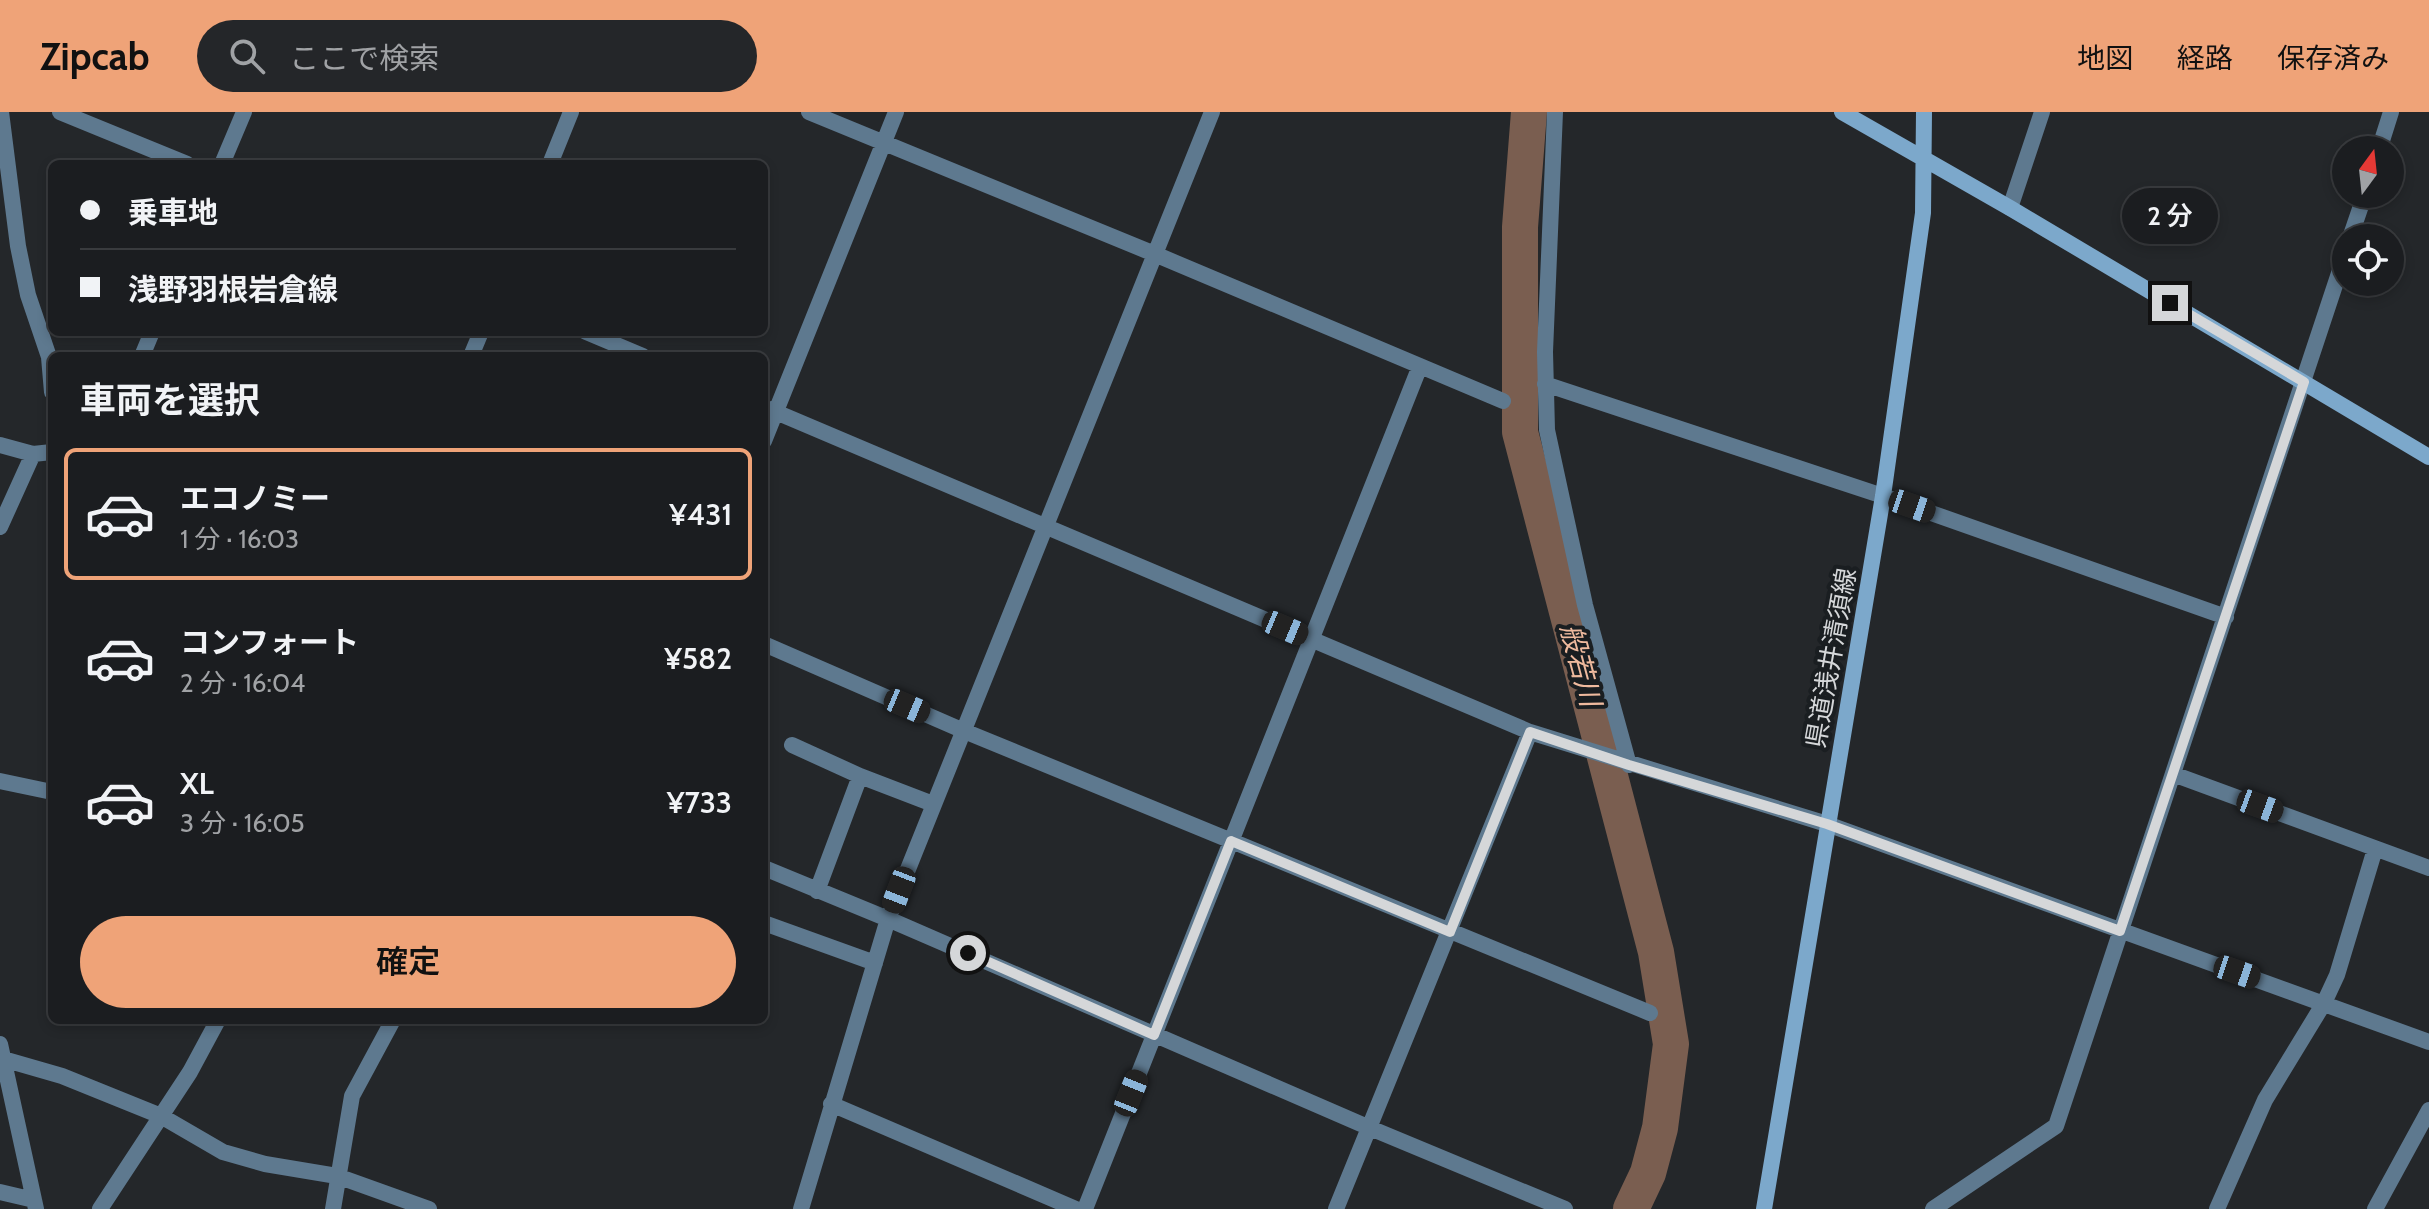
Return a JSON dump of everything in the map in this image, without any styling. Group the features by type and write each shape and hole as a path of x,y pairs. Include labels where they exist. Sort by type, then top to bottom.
{"main road":[{"path":"1842,112 2429,457"},
{"name":"県道浅井清須線","path":"1764,1209 1883,496 1923,213 1926,159 1924,112"}],"street":[{"path":"1,112 18,246 28,295 48,354"},
{"path":"60,112 177,160"},
{"path":"224,160 244,112"},
{"path":"552,160 571,112"},
{"path":"809,112 1503,401"},
{"path":"896,112 770,409 1530,732 1827,824 2429,1042"},
{"path":"801,1209 888,919 1212,112"},
{"path":"1555,112 1545,384 1549,446 1585,605 1629,765"},
{"path":"2010,208 2042,112"},
{"path":"2383,136 2391,112"},
{"path":"1933,1209 2056,1126 2332,295"},
{"path":"596,336 634,352"},
{"path":"1085,1209 1420,366"},
{"path":"1545,384 1883,496 2226,617"},
{"path":"0,445 33,454 48,452"},
{"path":"0,527 33,454"},
{"path":"768,646 964,731 1650,1013"},
{"path":"1336,1209 1530,732"},
{"path":"792,745 933,804"},
{"path":"2173,774 2429,868"},
{"path":"817,891 860,776"},
{"path":"0,781 48,791"},
{"path":"2217,1209 2265,1100 2324,1003 2337,975 2375,849"},
{"path":"768,870 1565,1209"},
{"path":"768,924 875,963"},
{"path":"100,1209 190,1072 216,1024"},
{"path":"333,1209 352,1096 391,1024"},
{"path":"2,1051 161,1116 223,1152 265,1164 337,1176 429,1209"},
{"path":"2,1051 35,1204"},
{"path":"831,1104 1076,1209"},
{"path":"2375,1209 2429,1110"},
{"path":"0,1192 35,1204"}],"waterway":[{"name":"般若川","path":"1529,112 1520,227 1520,432 1656,952 1671,1044 1660,1128 1648,1173 1631,1209"}],"route":[{"path":"968,953 1154,1035 1231,841 1450,932 1530,732 1827,824 2120,931 2304,382 2170,303"}]}
